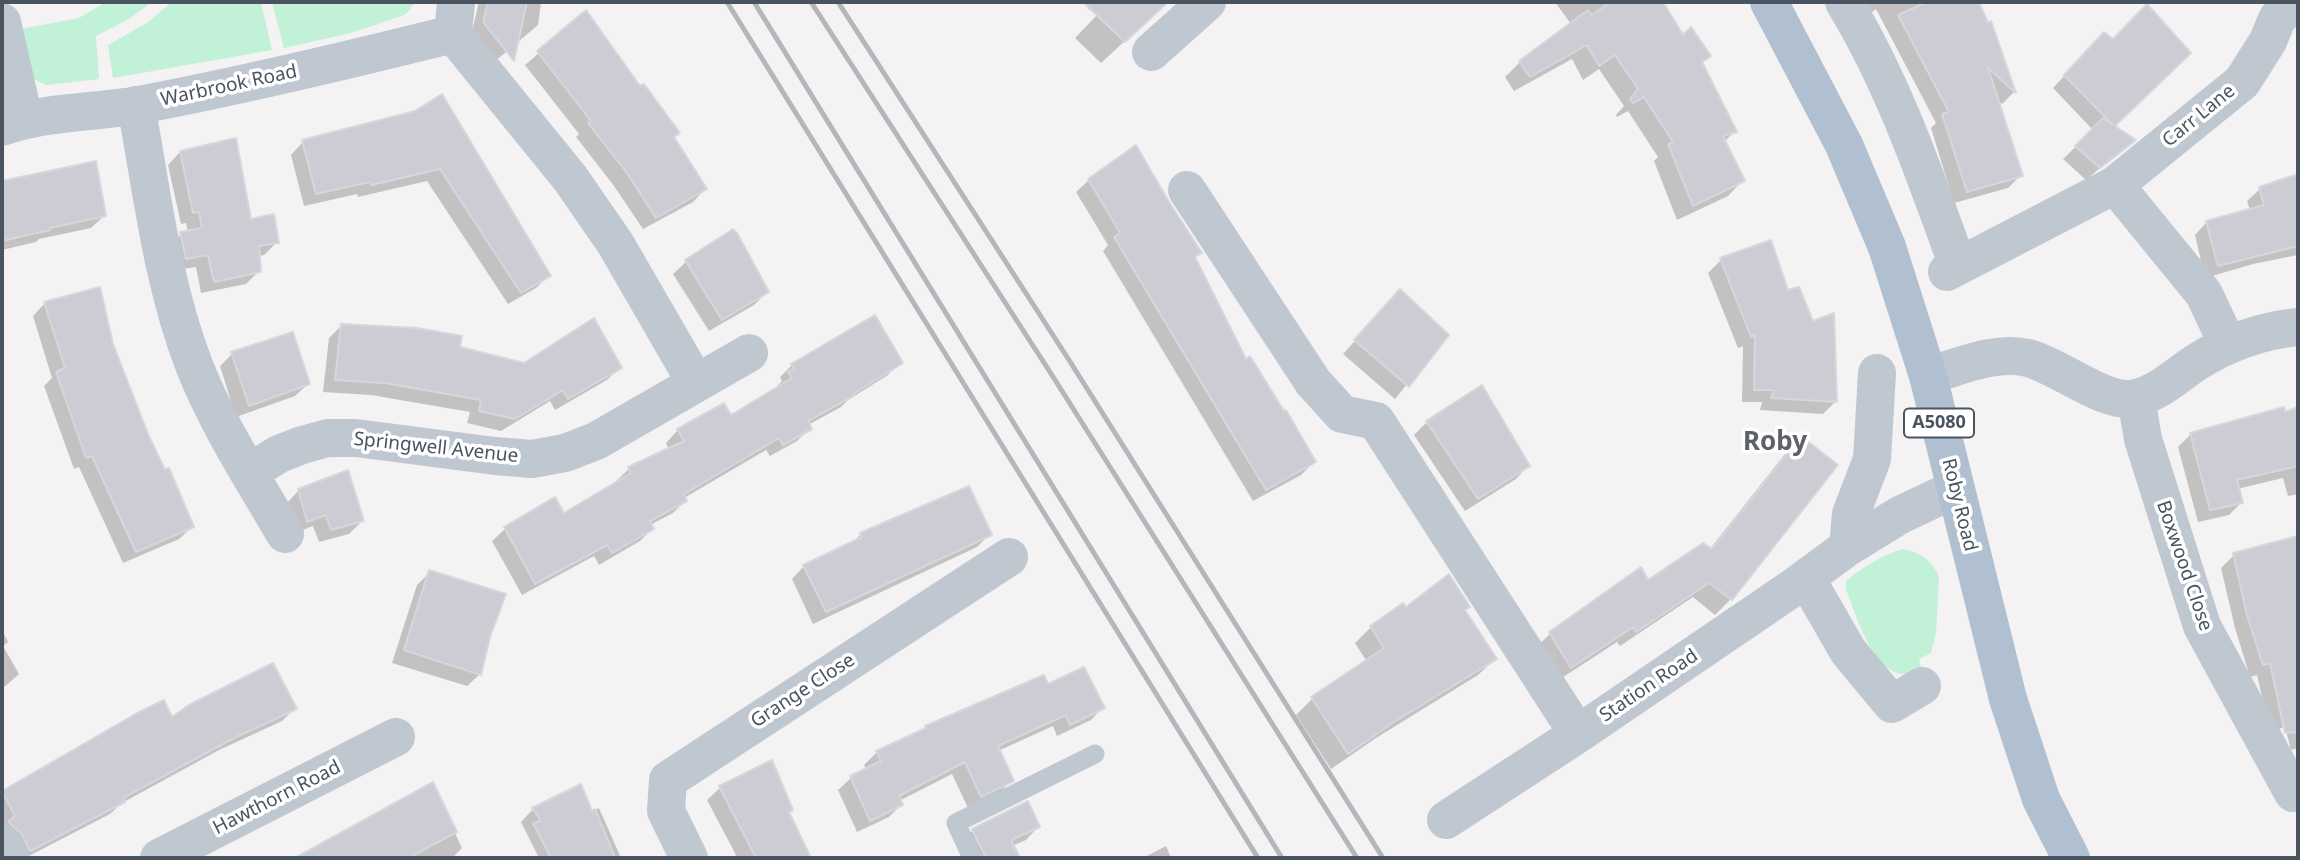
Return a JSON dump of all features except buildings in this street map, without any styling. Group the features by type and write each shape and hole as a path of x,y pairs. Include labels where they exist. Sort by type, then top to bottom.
{"main road":[{"name":"Roby Road","path":"1769,2 1844,145 1887,247 1928,376 2008,699 2041,799 2071,858"}],"street":[{"path":"1151,52 1207,2"},
{"name":"Carr Lane","path":"1844,2 1860,28 1908,129 1952,269 2115,185 2242,82 2269,41 2277,19 2294,2"},
{"path":"455,18 615,243 695,383"},
{"name":"Warbrook Road","path":"13,123 136,105 284,76 455,18"},
{"path":"2,22 13,123"},
{"path":"136,105 167,278 194,365 215,413 285,534"},
{"path":"2115,185 2204,293 2228,345"},
{"path":"1186,190 1313,382 1342,414 1376,421 1578,734"},
{"path":"1928,376 1993,358 2026,357 2058,368 2113,397 2137,398 2168,383 2228,345 2298,327"},
{"name":"Springwell Avenue","path":"250,472 279,454 328,438 356,438 532,459 565,453 596,442 749,353"},
{"path":"1848,547 1851,514 1872,458 1877,373"},
{"name":"Boxwood Close","path":"2137,398 2143,439 2202,626 2293,793 2298,790"},
{"name":"Station Road","path":"1446,820 1578,734 1848,547 1900,515 1955,489"},
{"name":"Grange Close","path":"689,858 666,811 668,780 1009,557"},
{"path":"1806,578 1848,651 1892,704 1922,687"},
{"name":"Hawthorn Road","path":"159,858 396,737"},
{"path":"2,844 10,858"}],"lane":[{"path":"972,858 956,823 1096,754"}],"green space":[{"path":"106,2 152,2 129,19 96,36 99,79 46,85 32,78 21,29 79,18"},
{"path":"172,2 261,2 272,50 113,78 108,45 147,23"},
{"path":"272,2 415,2 404,15 351,33 284,48"},
{"path":"1902,549 1924,557 1933,565 1939,577 1936,632 1931,653 1919,659 1922,670 1907,674 1895,672 1876,655 1861,629 1846,590 1846,581 1859,571"}],"railway":[{"path":"727,2 1258,858"},
{"path":"754,2 1282,858"},
{"path":"811,2 1050,372 1357,858"},
{"path":"838,2 1069,360 1383,858"}],"district":[{"name":"Roby","path":"1775,443"}]}
